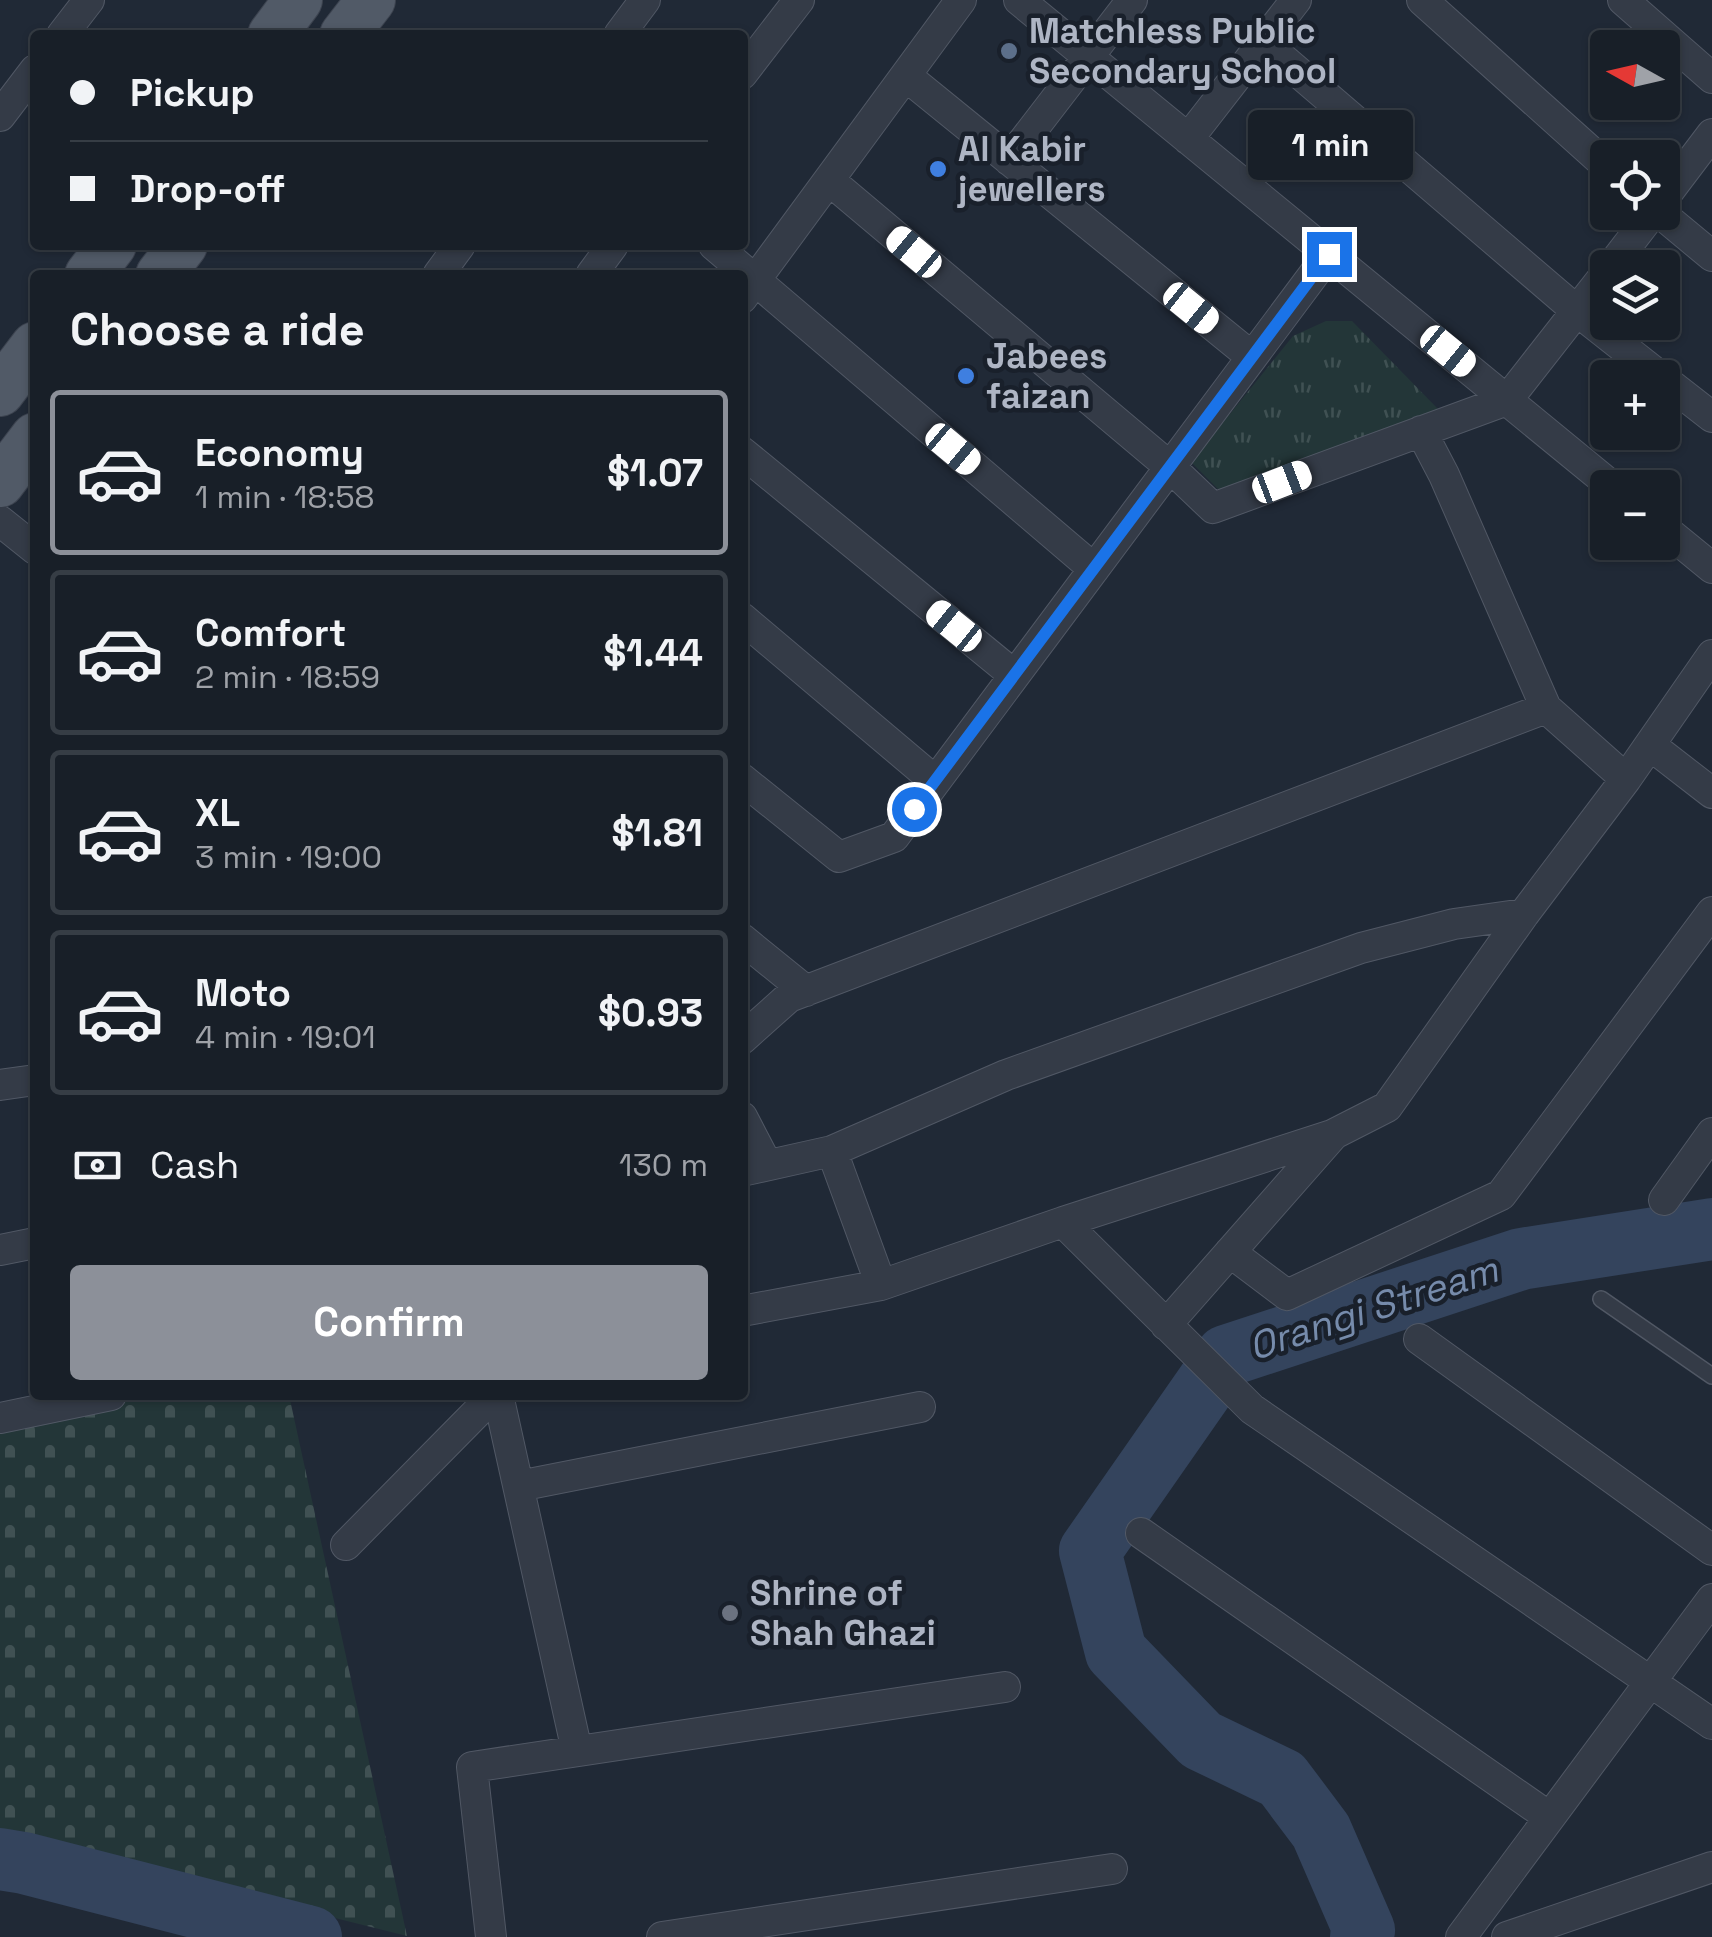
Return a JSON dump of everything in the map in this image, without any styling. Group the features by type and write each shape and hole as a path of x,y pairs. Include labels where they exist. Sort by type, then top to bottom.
{"main road":[{"path":"276,30 298,0"},
{"path":"348,30 372,0"},
{"path":"93,270 108,250"},
{"path":"164,270 179,250"},
{"path":"0,392 30,353"},
{"path":"0,482 30,443"}],"street":[{"path":"66,30 90,0"},
{"path":"623,30 645,0"},
{"path":"748,66 799,0"},
{"path":"962,0 749,289 1094,569"},
{"path":"1019,0 1592,470"},
{"path":"1009,160 1132,0"},
{"path":"1188,139 1296,0"},
{"path":"1422,0 1590,151"},
{"path":"1623,0 1712,78"},
{"path":"1264,42 1640,360"},
{"path":"906,76 1252,358"},
{"path":"0,116 30,77"},
{"path":"1680,176 1712,134"},
{"path":"829,180 1170,467 1213,508 1507,400 1590,293"},
{"path":"1625,250 1641,230"},
{"path":"1679,230 1712,256"},
{"path":"718,250 734,270"},
{"path":"748,784 839,857 894,836 1329,254"},
{"path":"1680,392 1712,417"},
{"path":"1421,431 1546,708 1626,778"},
{"path":"748,457 1014,676"},
{"path":"0,521 30,545"},
{"path":"1680,542 1712,568"},
{"path":"748,623 935,781"},
{"path":"748,1310 881,1284 1334,1134 1387,1106 1712,655"},
{"path":"748,1034 789,997 1546,708"},
{"path":"1650,745 1712,794"},
{"path":"1230,1252 1287,1295 1501,1195 1700,952 1712,912"},
{"path":"748,1141 755,1168 832,1151 1006,1075 1361,948 1454,924 1524,914"},
{"path":"748,944 806,991"},
{"path":"0,1085 30,1081"},
{"path":"1167,1326 1334,1134"},
{"path":"1664,1200 1712,1134"},
{"path":"832,1151 881,1284"},
{"path":"1063,1222 1252,1409 1712,1724"},
{"path":"0,1250 30,1244"},
{"path":"1419,1339 1712,1550"},
{"path":"0,1418 87,1400"},
{"path":"346,1545 491,1400"},
{"path":"497,1400 577,1751"},
{"path":"519,1486 920,1407"},
{"path":"1141,1532 1548,1817"},
{"path":"1461,1937 1712,1599"},
{"path":"491,1937 472,1767 1004,1686"},
{"path":"1507,1937 1712,1867"},
{"path":"662,1937 1112,1869"}],"lane":[{"path":"1602,1298 1712,1376"}],"green space":[{"path":"1326,321 1352,321 1439,410 1220,491 1191,462 1293,336"},
{"path":"125,1400 290,1400 407,1936 0,1834 0,1427"}],"waterway":[{"name":"Orangi Stream","path":"1361,1937 1364,1930 1321,1831 1282,1779 1201,1740 1116,1652 1090,1551 1226,1356 1521,1259 1712,1229"},
{"name":"Orangi Stream","path":"0,1859 311,1937"}],"place":[{"name":"Matchless Public Secondary School","path":"1009,51"},
{"name":"Al Kabir jewellers","path":"938,169"},
{"name":"Jabees faizan","path":"966,376"},
{"name":"Shrine of Shah Ghazi","path":"730,1613"}],"route":[{"path":"914,809 1329,254"}]}
